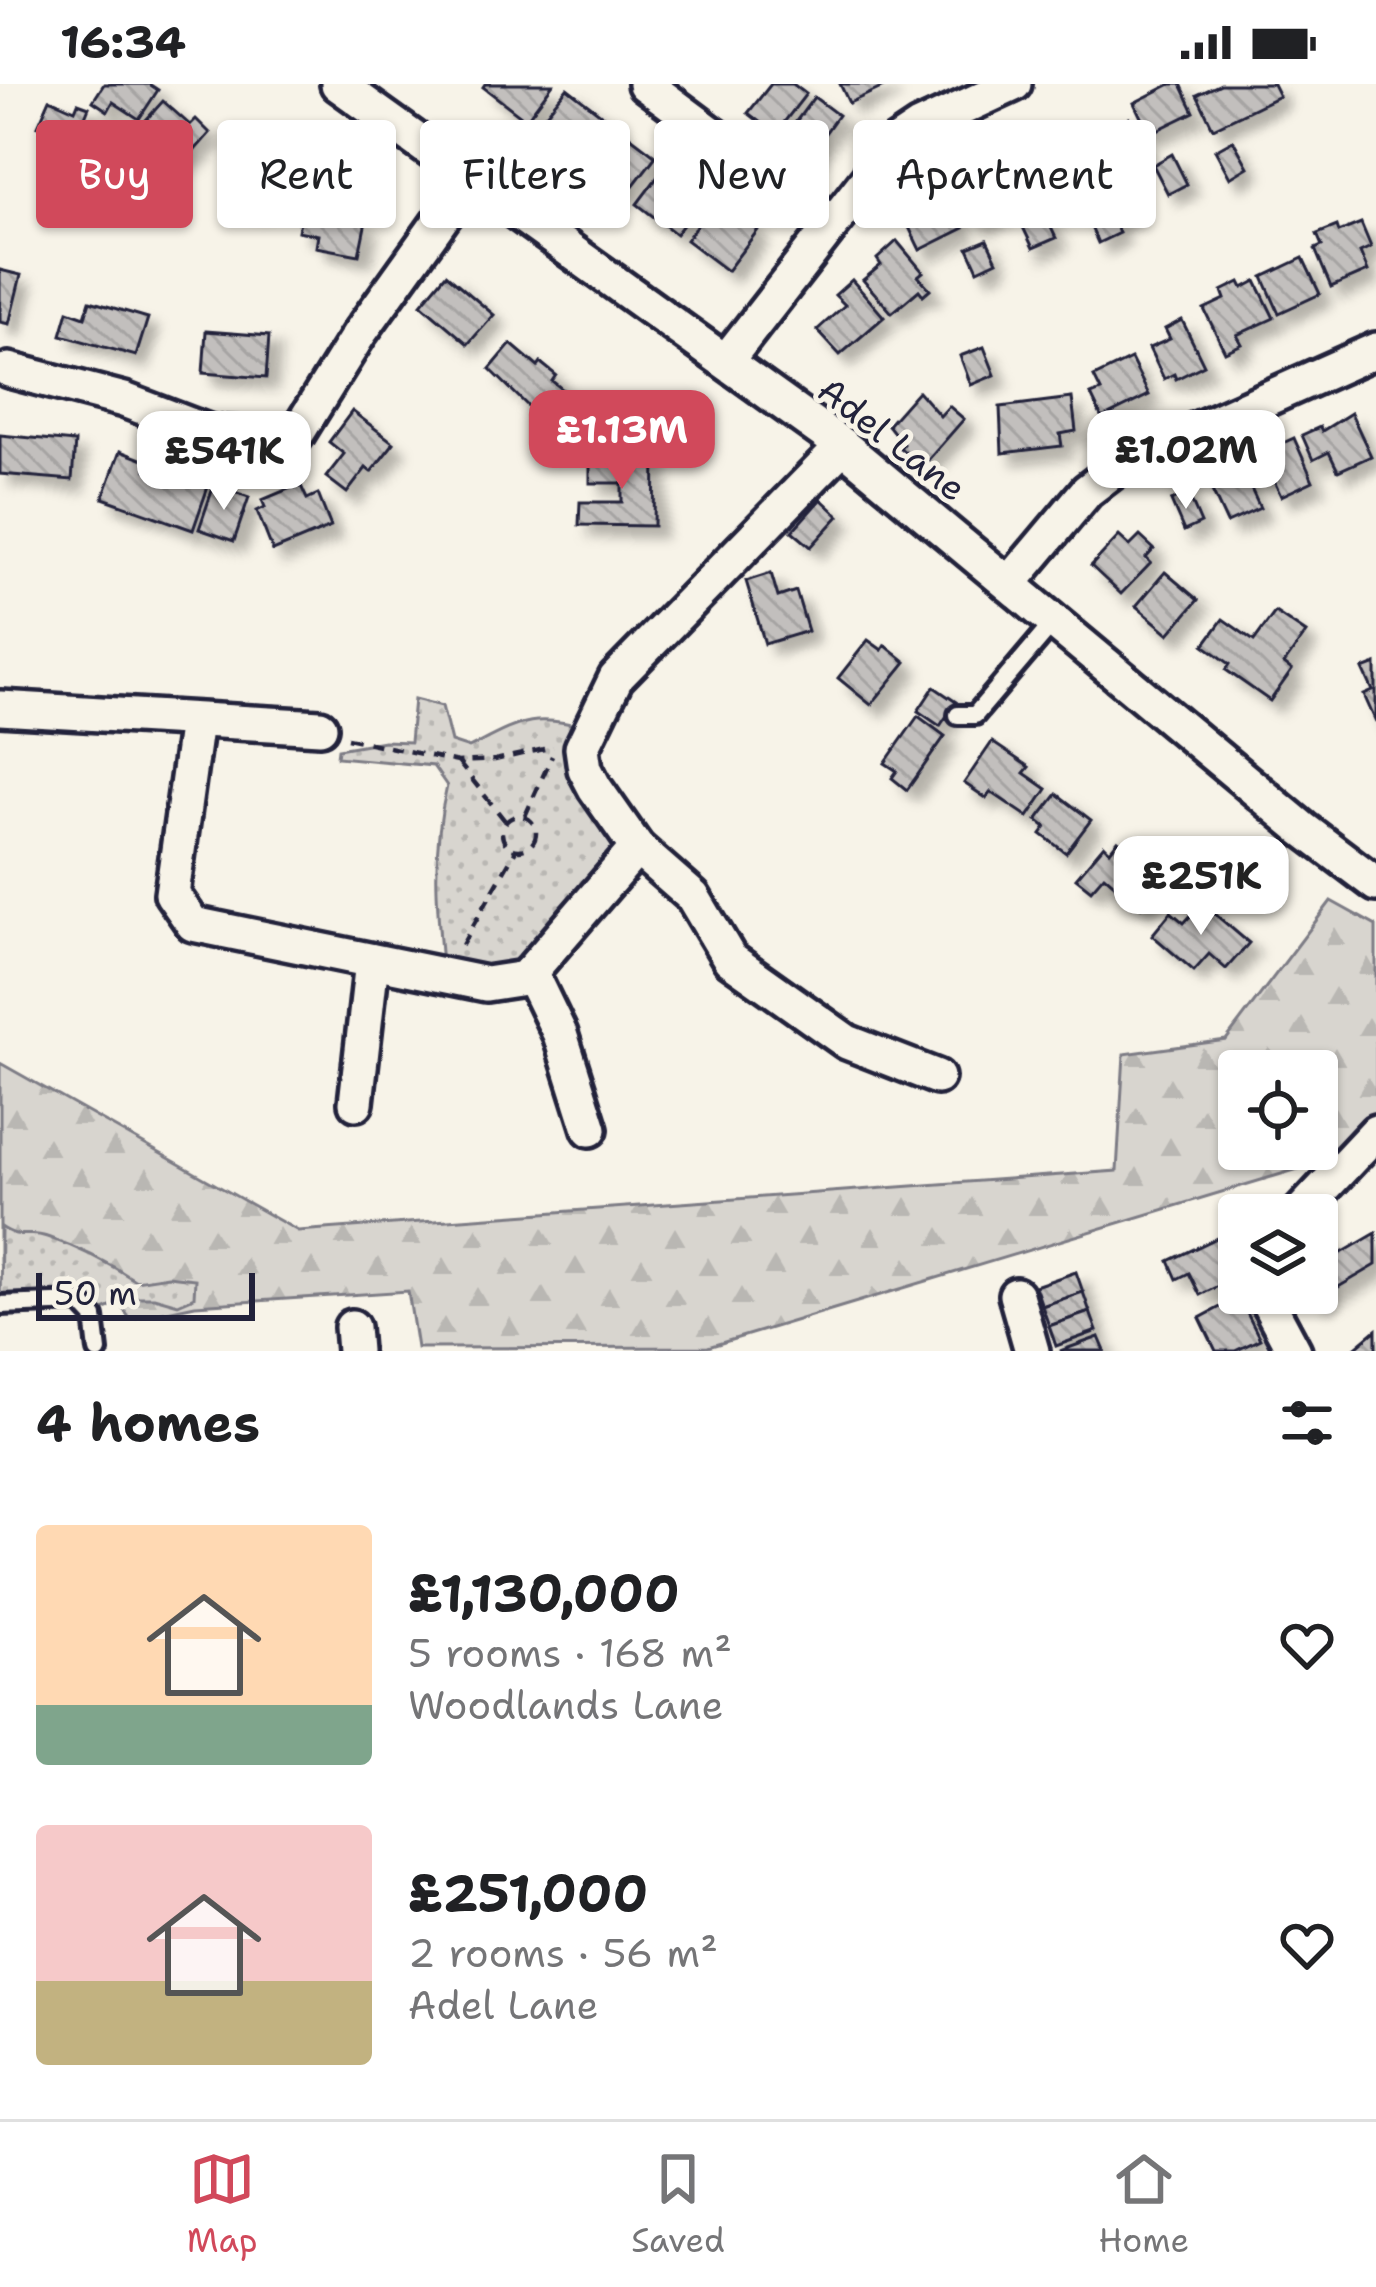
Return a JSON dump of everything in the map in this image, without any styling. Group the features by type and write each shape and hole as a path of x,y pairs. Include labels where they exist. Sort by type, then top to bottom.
{"street":[{"name":"Adel Lane","path":"338,84 420,143"},
{"path":"726,362 895,144 1014,84"},
{"path":"647,85 832,223"},
{"path":"10,370 124,400 213,434 296,437 359,334 435,228"},
{"name":"Adel Lane","path":"539,228 843,446 1303,829 1376,884"},
{"path":"1009,584 1087,491 1125,462 1376,350"},
{"path":"843,446 616,678 582,748 585,770 638,848 693,897 730,959 847,1042 937,1077"},
{"path":"0,708 320,727"},
{"path":"196,721 172,894 193,924 486,983 524,978 638,848"},
{"path":"356,1103 372,961"},
{"path":"530,972 560,1034 590,1129"},
{"path":"1318,1194 1376,1132"},
{"path":"1016,1295 1032,1351"},
{"path":"1274,1314 1294,1351"}],"lane":[{"path":"958,715 975,716 1054,622"},
{"path":"0,1305 80,1302 94,1318 98,1351"}],"path":[{"path":"320,727 358,742 458,762 495,760 558,745 524,817"},
{"path":"458,762 506,822"},
{"path":"506,822 524,817"},
{"path":"506,822 502,837 508,847 530,847 536,837 534,826 524,817"},
{"path":"443,975 516,850"}],"green space":[{"path":"414,699 442,706 451,742 469,748 527,722 555,721 591,729 582,748 637,848 525,978 443,975 437,858 447,786 433,766 337,757 338,749 410,742"},
{"path":"1331,901 1376,926 1376,1151 1338,1157 1338,1050 1218,1050 1218,1170 1295,1170 708,1347 417,1348 408,1291 195,1305 130,1319 87,1254 0,1262 0,1063 298,1231 1117,1171 1124,1054 1226,1040"},
{"path":"1,1227 70,1246 136,1281 168,1276 195,1279 194,1297 178,1304 134,1297 101,1311 63,1308 0,1313"}],"building":[{"path":"104,84 149,84 158,90 139,119 113,102 108,111 93,101"},
{"path":"485,84 553,84 526,120"},
{"path":"771,84 793,84 806,94 786,120 757,120 748,113"},
{"path":"840,84 890,84 849,103"},
{"path":"1171,84 1181,84 1194,112 1156,131 1156,120 1142,120 1134,103"},
{"path":"1221,84 1273,84 1279,96 1213,128 1197,95"},
{"path":"567,88 606,118 604,120 541,120"},
{"path":"814,97 838,115 829,128 829,120 797,120"},
{"path":"50,99 75,110 78,103 89,107 84,120 41,120"},
{"path":"163,101 184,120 146,120"},
{"path":"196,119 210,133 193,152 193,122"},
{"path":"630,136 654,159 630,190"},
{"path":"1233,140 1248,167 1230,178 1215,150"},
{"path":"1172,154 1187,184 1168,194 1156,163"},
{"path":"654,182 654,217 637,204"},
{"path":"1361,223 1371,247 1360,252 1368,271 1331,287 1315,249 1322,246 1317,234"},
{"path":"365,228 359,255 316,247 318,235 298,231"},
{"path":"695,228 758,230 727,271 686,240"},
{"path":"909,228 964,228 920,250"},
{"path":"1023,228 1051,228 1056,238 1033,248"},
{"path":"1091,228 1117,228 1119,233 1098,243"},
{"path":"987,240 997,261 978,270 968,248"},
{"path":"897,241 923,272 918,276 930,289 923,295 919,290 892,313 863,280 881,265 877,259"},
{"path":"1303,258 1320,294 1279,313 1263,277"},
{"path":"0,270 21,275 9,324 0,322"},
{"path":"446,274 494,315 468,344 421,304"},
{"path":"852,280 884,317 840,355 817,330 845,305 835,295"},
{"path":"1256,281 1274,318 1237,335 1242,344 1225,352 1204,309 1225,299 1222,291"},
{"path":"90,301 148,318 136,356 61,335 68,311 85,317"},
{"path":"1182,320 1204,365 1176,379 1174,374 1164,379 1149,348 1170,339 1165,329"},
{"path":"206,331 269,336 266,378 203,373"},
{"path":"511,344 538,367 541,363 556,375 552,381 573,398 556,419 538,404 532,410 490,369"},
{"path":"984,347 995,375 971,385 960,356"},
{"path":"1131,359 1149,395 1102,418 1091,395 1101,391 1094,377"},
{"path":"918,391 940,416 949,406 964,419 922,467 900,448 903,444 888,425"},
{"path":"1072,398 1076,431 1060,434 1062,446 1002,453 1000,407"},
{"path":"352,411 394,443 347,493 326,477 344,454 329,442"},
{"path":"1351,413 1371,456 1338,471 1329,452 1313,460 1302,435 1320,427 1322,431"},
{"path":"0,435 75,442 72,480 0,474"},
{"path":"1294,438 1313,481 1281,496 1273,479 1260,485 1248,459"},
{"path":"120,451 149,462 146,470 177,482 180,474 209,484 193,530 103,498"},
{"path":"590,455 655,456 654,526 579,525 580,502 622,502 622,483 590,483"},
{"path":"1239,463 1260,508 1227,523 1208,482"},
{"path":"300,484 307,499 318,494 331,527 273,551 257,511 265,507 262,500"},
{"path":"214,485 249,497 234,541 199,529"},
{"path":"1188,493 1201,523 1184,531 1171,501"},
{"path":"821,499 839,516 811,547 792,531"},
{"path":"1119,536 1130,546 1140,536 1154,549 1146,558 1151,563 1121,594 1091,566"},
{"path":"1165,572 1198,600 1169,634 1136,606"},
{"path":"771,573 778,597 796,591 808,631 765,644 746,581"},
{"path":"1275,612 1306,633 1284,664 1292,670 1270,701 1226,670 1230,664 1204,645 1223,619 1254,641"},
{"path":"868,640 882,650 885,645 906,662 871,705 838,678"},
{"path":"1376,664 1376,722 1364,695 1373,691 1363,669"},
{"path":"934,687 956,702 940,726 918,711"},
{"path":"918,716 945,736 907,790 892,778 897,771 885,763"},
{"path":"992,742 1029,767 1024,773 1047,789 1028,817 991,792 986,798 964,783"},
{"path":"1057,794 1091,820 1066,853 1041,834 1046,827 1037,820"},
{"path":"1118,841 1164,879 1141,907 1104,875 1091,890 1076,878 1104,845 1110,851"},
{"path":"1202,903 1249,943 1226,969 1209,954 1194,971 1152,935 1171,912 1184,923"},
{"path":"1376,1233 1376,1265 1338,1287 1338,1250 1340,1254"},
{"path":"1218,1237 1218,1286 1200,1295 1189,1273 1177,1279 1169,1261"},
{"path":"1076,1272 1083,1292 1042,1306 1035,1286"},
{"path":"1083,1292 1090,1312 1049,1326 1042,1306"},
{"path":"1218,1308 1218,1314 1248,1314 1260,1339 1235,1351 1216,1351 1200,1318"},
{"path":"1090,1312 1097,1331 1056,1346 1049,1326"},
{"path":"1376,1330 1376,1351 1351,1351"},
{"path":"1099,1337 1105,1351 1060,1351"}]}
